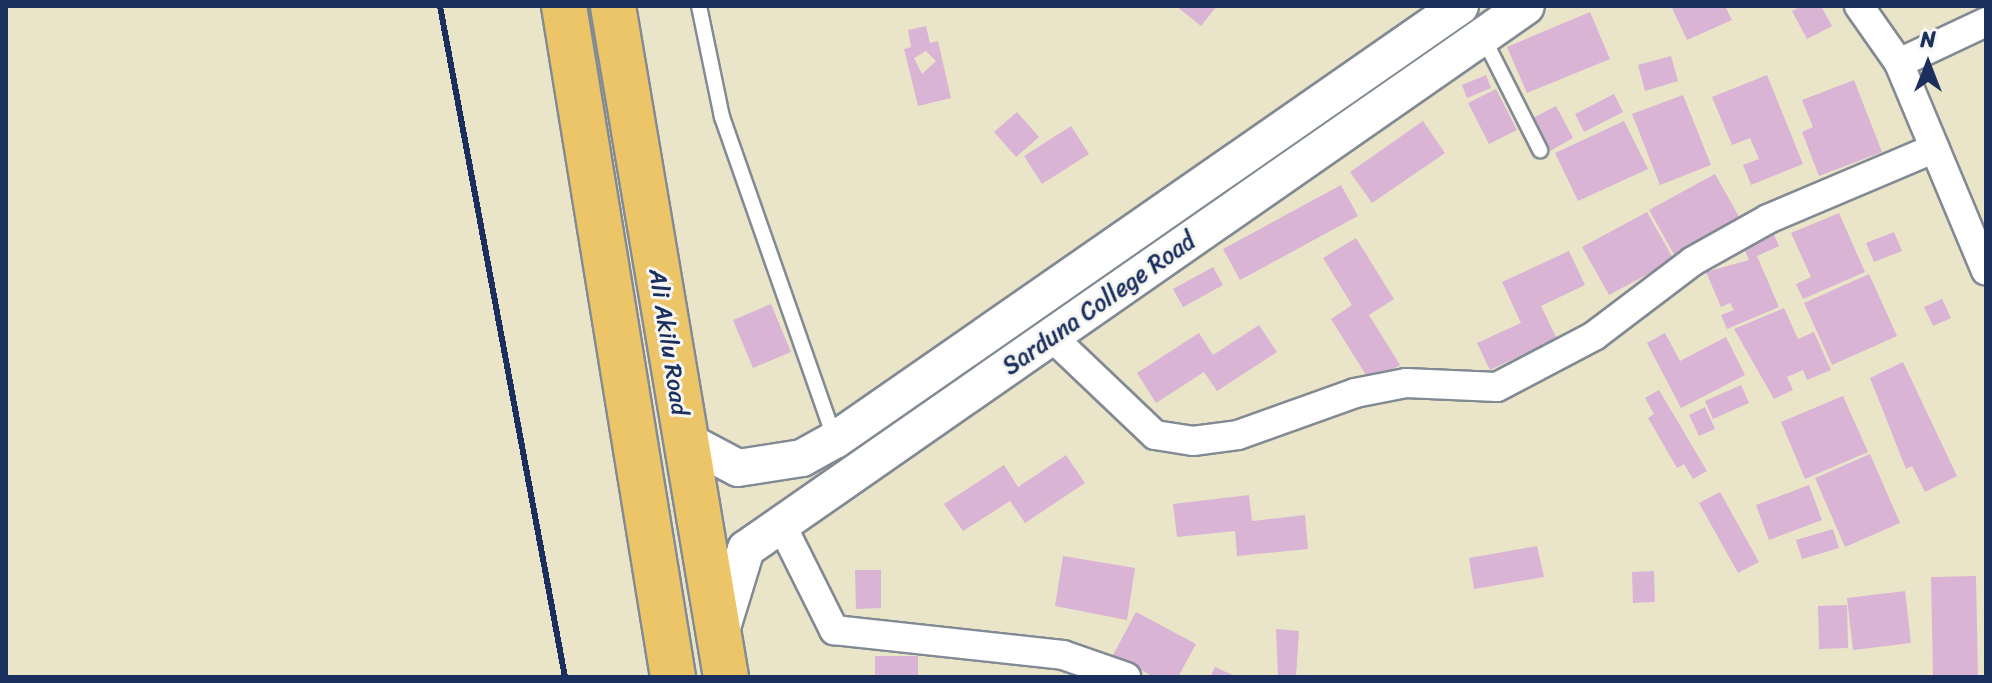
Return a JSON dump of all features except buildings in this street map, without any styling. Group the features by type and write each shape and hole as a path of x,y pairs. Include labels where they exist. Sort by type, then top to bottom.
{"main road":[{"name":"Ali Akilu Road","path":"564,6 673,677"},
{"name":"Ali Akilu Road","path":"613,6 683,439 723,656"}],"street":[{"name":"Sarduna College Road","path":"683,439 738,468 802,458 835,440 1460,6"},
{"name":"Sarduna College Road","path":"723,656 746,549 1526,6"},
{"path":"1859,6 1899,63 1986,271"},
{"path":"1899,63 1986,22"},
{"path":"1052,337 1155,435 1193,441 1238,435 1355,393 1406,383 1497,387 1594,336 1693,261 1768,219 1935,148"},
{"path":"781,524 834,630 1063,655 1126,677"}],"lane":[{"path":"699,6 722,117 835,440"},
{"path":"1483,36 1540,150"}],"railway":[{"path":"440,6 565,677"}]}
